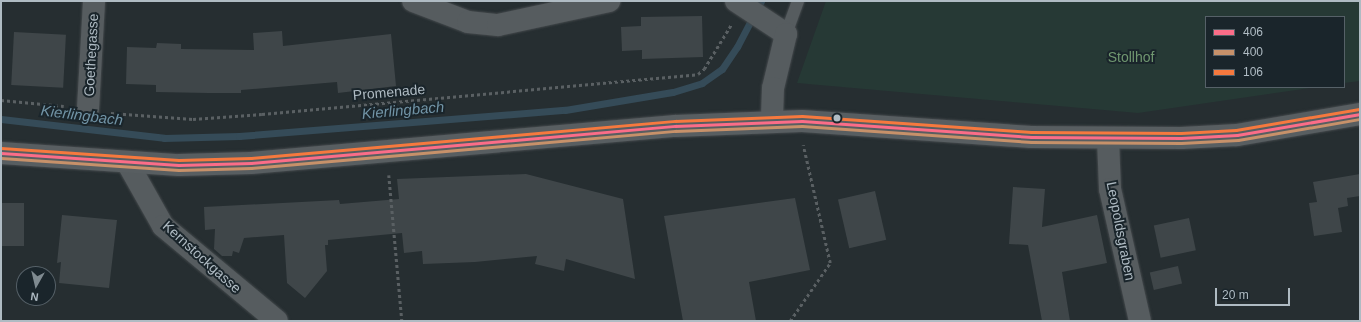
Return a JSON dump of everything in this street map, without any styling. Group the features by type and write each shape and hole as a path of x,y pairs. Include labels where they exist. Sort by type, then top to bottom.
{"main road":[{"path":"1,153 179,165 251,163 668,126 825,121 1031,137 1108,140 1237,135 1360,114"}],"street":[{"name":"Goethegasse","path":"88,109 94,1"},
{"path":"413,1 468,22 498,25 609,1"},
{"path":"739,4 767,24 786,34 773,88 772,122"},
{"name":"Leopoldsgraben","path":"1108,140 1110,189 1140,321"},
{"name":"Kernstockgasse","path":"127,162 163,226 277,321"}],"lane":[{"path":"786,34 798,1"}],"path":[{"name":"Promenade","path":"1,100 113,113 193,119 698,74 704,69 739,4"},
{"path":"790,321 830,263 804,152"},
{"path":"390,186 402,321"}],"green space":[{"name":"Stollhof","path":"826,1 1360,1 1360,81 1345,83 1345,16 1205,16 1205,88 1310,88 1138,113 797,83"}],"building":[{"path":"702,16 703,57 642,59 642,50 622,51 621,27 641,26 641,17"},
{"path":"282,31 283,46 391,34 396,86 338,93 337,82 241,90 241,93 209,93 156,92 156,85 126,84 127,47 156,48 157,43 181,44 181,49 254,50 253,33"},
{"path":"14,32 66,35 63,88 11,85"},
{"path":"526,174 623,199 635,279 566,259 564,271 535,264 537,256 475,262 423,264 422,251 404,253 402,233 328,240 328,245 325,245 327,271 305,298 287,283 284,235 244,238 239,253 233,251 232,256 222,256 214,249 215,229 205,230 204,207 339,200 340,204 399,199 397,179"},
{"path":"1360,174 1360,196 1347,198 1348,206 1338,208 1342,232 1314,236 1309,203 1317,202 1313,182"},
{"path":"1013,187 1045,189 1042,227 1097,215 1107,263 1062,272 1070,321 1042,321 1028,245 1009,244"},
{"path":"875,191 886,240 849,248 838,200"},
{"path":"795,198 810,270 749,282 756,321 683,321 664,216"},
{"path":"1,203 24,203 24,246 1,246"},
{"path":"62,215 117,220 109,288 59,283 61,262 57,263"},
{"path":"1189,218 1196,250 1161,258 1154,225"},
{"path":"1178,266 1182,284 1154,290 1150,273"}],"waterway":[{"name":"Kierlingbach","path":"1,119 164,138 239,136 565,110 673,92 702,83 722,69 737,47 761,1"}],"transit line":[{"name":"106","path":"1,148 179,160 251,158 675,121 802,116 1031,132 1181,133 1236,130 1359,109"},
{"name":"406","path":"1,153 179,165 251,163 675,126 802,121 1031,137 1181,138 1237,135 1360,114"},
{"name":"400","path":"1,158 179,170 251,168 675,131 802,126 1031,142 1181,143 1238,140 1360,119"}]}
